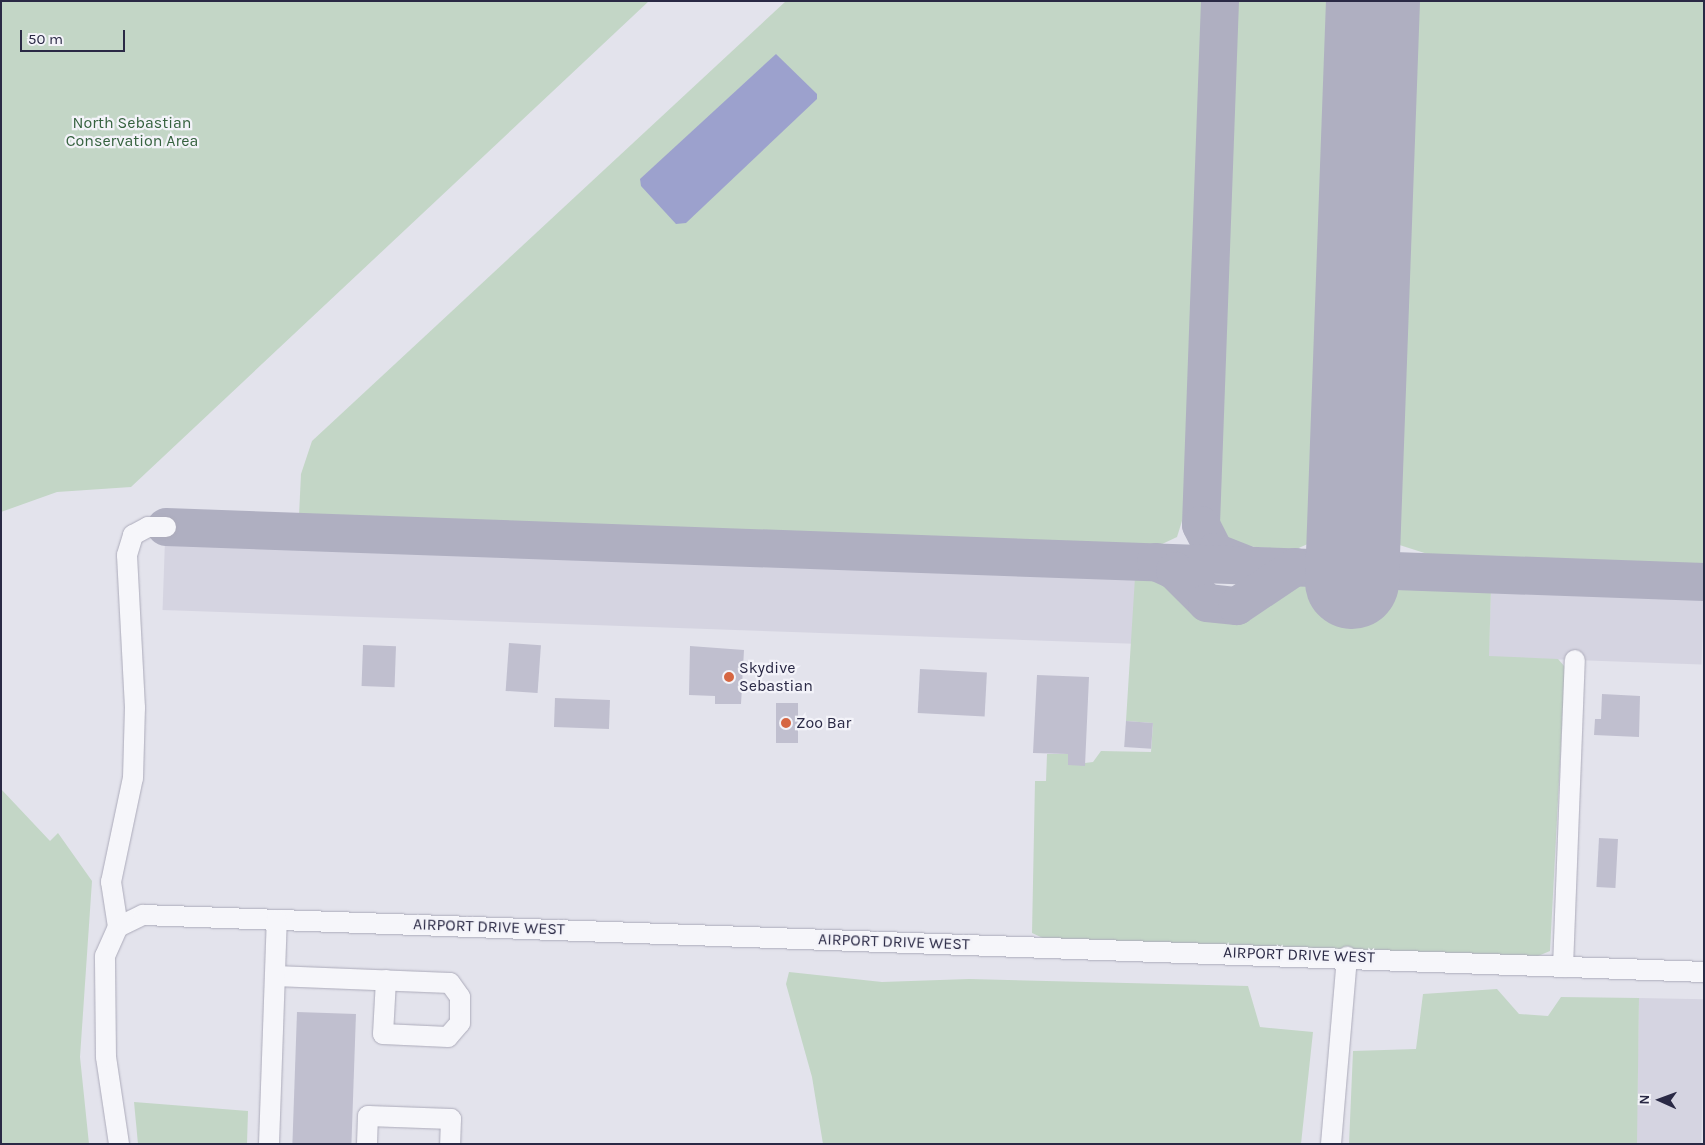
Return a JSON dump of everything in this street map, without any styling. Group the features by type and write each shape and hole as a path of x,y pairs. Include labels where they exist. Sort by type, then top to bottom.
{"street":[{"path":"119,1144 106,1057 105,956 118,927 111,882 133,778 135,708 127,556 133,535 148,527 166,527"},
{"path":"1563,967 1575,660"},
{"name":"AIRPORT DRIVE WEST","path":"118,927 143,915 1347,957 1704,972"},
{"path":"269,1144 276,920"},
{"path":"1331,1144 1347,957"},
{"path":"274,976 386,980"},
{"path":"367,1144 368,1116 451,1119 450,1144"}],"shaded area":[{"path":"165,540 1135,574 1133,644 163,610"},
{"path":"1491,590 1704,597 1702,664 1489,657"},
{"path":"1639,998 1704,999 1701,1144 1636,1144"}],"green space":[{"name":"North Sebastian Conservation Area","path":"1,1 649,1 131,487 57,492 1,512"},
{"path":"786,1 1205,1 1186,508 1177,537 1160,545 299,516 301,474 312,441"},
{"path":"1234,1 1346,1 1326,519 1317,540 1294,550 1231,545 1217,526 1215,513"},
{"path":"1401,1 1704,1 1704,567 1440,558 1384,540"},
{"path":"1135,577 1160,580 1196,617 1241,622 1250,620 1294,585 1304,583 1491,590 1489,656 1558,659 1565,667 1550,951 1538,956 1045,939 1032,933 1035,781 1046,781 1047,754 1068,754 1085,763 1093,762 1101,751 1151,752 1153,723 1126,721"},
{"path":"1,789 50,841 58,833 92,881 80,1057 89,1144 1,1144"},
{"path":"789,972 882,982 969,979 1248,986 1260,1027 1313,1032 1301,1144 823,1144 812,1077 786,984"},
{"path":"1497,989 1519,1014 1548,1016 1561,997 1639,998 1637,1144 1349,1144 1353,1051 1416,1049 1423,994"},
{"path":"134,1102 248,1111 247,1144 138,1144"}],"water":[{"path":"776,54 817,94 817,99 686,223 676,224 641,186 640,179"}],"building":[{"path":"509,643 541,645 538,693 506,691"},
{"path":"363,645 396,646 395,687 362,686"},
{"path":"690,646 744,650 741,704 715,704 715,696 689,695"},
{"path":"920,669 987,673 985,716 918,713"},
{"path":"1037,675 1089,677 1085,766 1068,765 1068,754 1033,753"},
{"path":"1602,694 1640,696 1639,737 1594,735 1595,719 1601,719"},
{"path":"555,698 610,700 609,729 554,727"},
{"path":"776,703 798,703 798,743 776,743"},
{"path":"1126,721 1153,723 1151,749 1124,747"},
{"path":"1599,838 1618,839 1615,888 1596,887"},
{"path":"297,1012 356,1014 351,1144 292,1144"}],"taxiway":[{"path":"1220,1 1201,525 1215,552 1245,564"},
{"path":"166,527 1704,582"},
{"path":"1156,562 1175,571 1207,603 1237,606 1295,567"}],"runway":[{"path":"1352,582 1373,1"}],"place":[{"name":"Skydive Sebastian","path":"729,677"},
{"name":"Zoo Bar","path":"786,723"}]}
